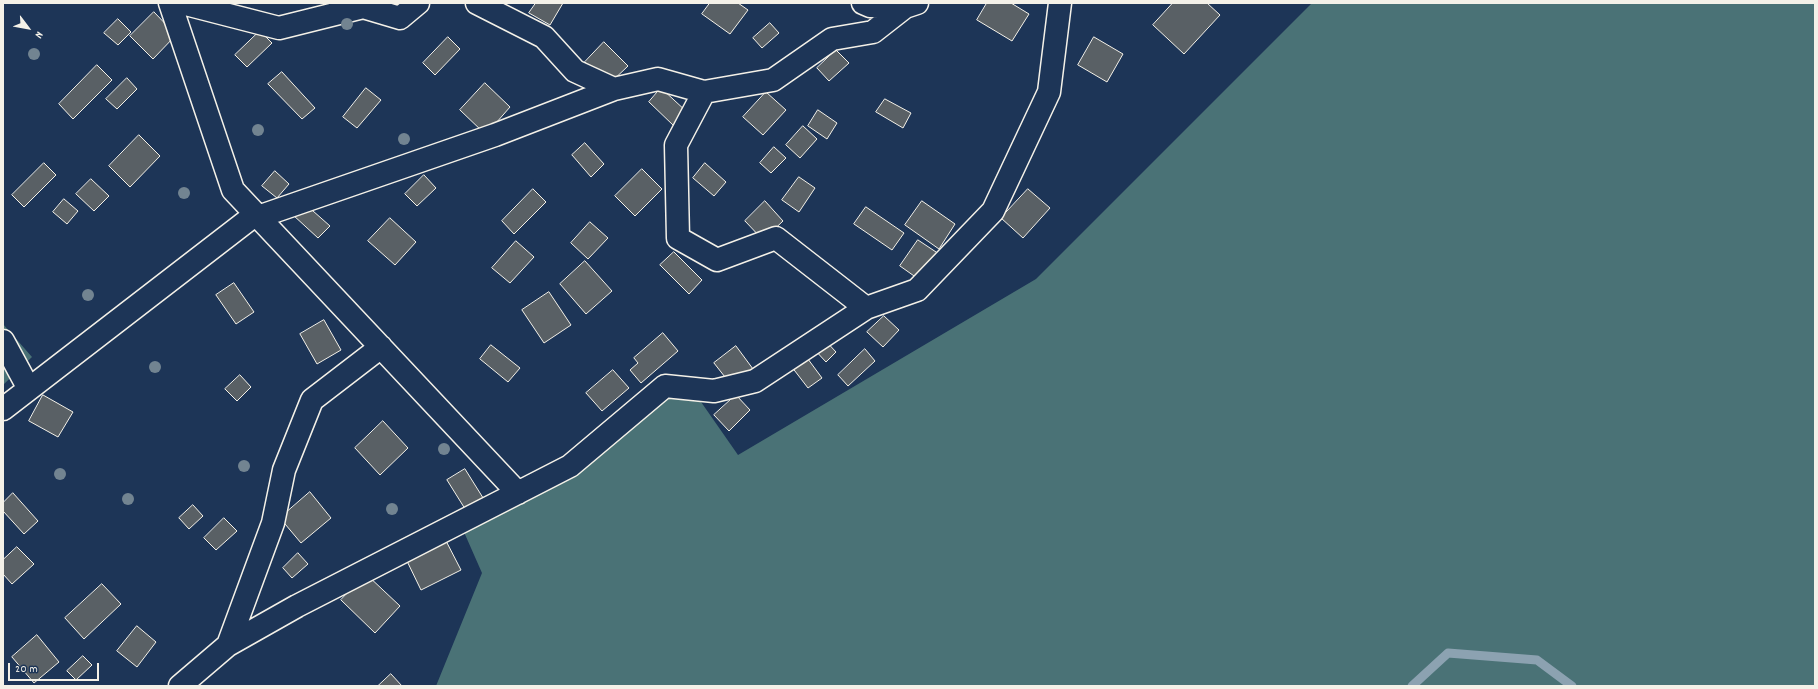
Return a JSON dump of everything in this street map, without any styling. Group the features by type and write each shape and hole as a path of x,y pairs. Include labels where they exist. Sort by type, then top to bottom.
{"street":[{"path":"170,3 233,190 518,493"},
{"path":"182,3 279,28 363,7 400,18 418,3"},
{"path":"477,3 544,37 575,71 614,89"},
{"path":"863,3 870,6 911,5"},
{"path":"180,686 228,644 297,606 570,466 665,386 714,391 755,381 866,308 917,290 993,211 1049,92 1060,3"},
{"path":"3,410 28,389 257,215 495,136 614,89 658,79 704,92 773,80 832,39 873,32 911,5"},
{"path":"704,92 676,145 678,238 718,260 776,238 866,308"},
{"path":"3,341 28,389"},
{"path":"228,644 273,523 284,470 312,400 381,347"}],"green space":[{"path":"1312,3 1815,3 1815,686 436,686 482,573 460,523 570,466 665,386 692,389 738,455 1036,279"},
{"path":"3,324 32,357 3,385"}],"building":[{"path":"536,3 563,3 550,25 529,13"},
{"path":"710,3 738,3 748,10 730,34 702,14"},
{"path":"987,3 1011,3 1029,14 1012,41 977,20"},
{"path":"1173,3 1207,3 1220,15 1184,54 1153,25"},
{"path":"154,12 176,35 153,59 130,36"},
{"path":"118,19 131,32 118,45 104,33"},
{"path":"770,23 779,33 762,48 753,38"},
{"path":"260,31 272,43 247,67 235,55"},
{"path":"448,37 460,49 435,75 423,63"},
{"path":"1094,37 1123,54 1107,82 1078,65"},
{"path":"604,42 628,66 608,85 585,62"},
{"path":"836,50 849,63 829,81 817,68"},
{"path":"97,65 112,80 73,119 59,104"},
{"path":"282,72 315,108 302,119 268,84"},
{"path":"127,78 137,89 117,109 106,99"},
{"path":"485,83 510,107 496,123 484,133 460,110"},
{"path":"366,88 381,100 357,128 343,117"},
{"path":"661,88 687,112 674,126 649,102"},
{"path":"766,92 786,110 763,135 743,117"},
{"path":"885,99 911,113 903,128 876,112"},
{"path":"818,110 837,123 827,139 808,126"},
{"path":"803,126 817,139 800,158 786,145"},
{"path":"139,135 160,156 130,187 109,166"},
{"path":"585,143 604,164 591,177 572,155"},
{"path":"774,147 786,158 771,173 760,163"},
{"path":"44,163 56,175 24,207 12,195"},
{"path":"705,163 726,182 714,196 693,178"},
{"path":"642,169 662,189 635,216 615,196"},
{"path":"275,171 289,184 277,198 262,186"},
{"path":"424,175 436,188 417,206 405,194"},
{"path":"799,177 815,188 799,212 782,200"},
{"path":"91,179 109,196 94,211 76,194"},
{"path":"533,189 546,202 514,234 502,221"},
{"path":"1028,189 1050,208 1023,238 1001,218"},
{"path":"64,199 78,211 67,224 53,212"},
{"path":"765,201 783,221 763,240 745,221"},
{"path":"922,201 955,224 939,249 905,225"},
{"path":"304,203 330,226 318,238 293,215"},
{"path":"866,207 904,233 892,250 854,224"},
{"path":"390,218 416,242 395,265 368,241"},
{"path":"590,222 608,238 588,259 571,243"},
{"path":"918,240 942,256 924,283 900,266"},
{"path":"516,241 534,257 510,283 492,268"},
{"path":"674,252 702,280 689,294 660,265"},
{"path":"585,261 612,291 586,314 560,284"},
{"path":"234,283 254,312 236,324 216,295"},
{"path":"549,292 571,325 544,343 522,310"},
{"path":"884,316 899,330 883,347 867,332"},
{"path":"324,320 341,350 317,364 300,334"},
{"path":"663,333 678,351 641,383 630,370 638,363 634,358"},
{"path":"823,338 836,352 826,362 813,348"},
{"path":"491,345 520,368 508,382 480,359"},
{"path":"736,346 753,369 732,386 714,363"},
{"path":"865,349 875,361 848,386 838,375"},
{"path":"802,351 822,378 808,388 788,362"},
{"path":"613,370 629,388 602,411 586,393"},
{"path":"240,375 251,387 237,401 225,389"},
{"path":"43,395 73,412 58,437 29,421"},
{"path":"736,395 750,410 729,431 714,415"},
{"path":"383,421 408,448 380,475 355,448"},
{"path":"465,469 485,501 467,512 447,480"},
{"path":"310,492 331,518 301,543 280,518"},
{"path":"13,493 38,521 24,534 3,511 3,503"},
{"path":"193,505 203,516 189,529 179,518"},
{"path":"224,518 237,531 216,550 204,538"},
{"path":"444,537 461,570 421,590 405,557"},
{"path":"17,547 34,564 12,584 3,574 3,560"},
{"path":"298,553 308,564 292,578 283,568"},
{"path":"366,574 400,606 375,633 341,600"},
{"path":"102,584 121,604 84,639 65,618"},
{"path":"137,626 156,642 137,667 117,651"},
{"path":"37,635 59,662 34,683 12,657"},
{"path":"83,656 92,665 76,680 67,671"},
{"path":"391,674 402,686 378,686"}],"waterway":[{"path":"1412,686 1448,653 1537,660 1572,686"}]}
